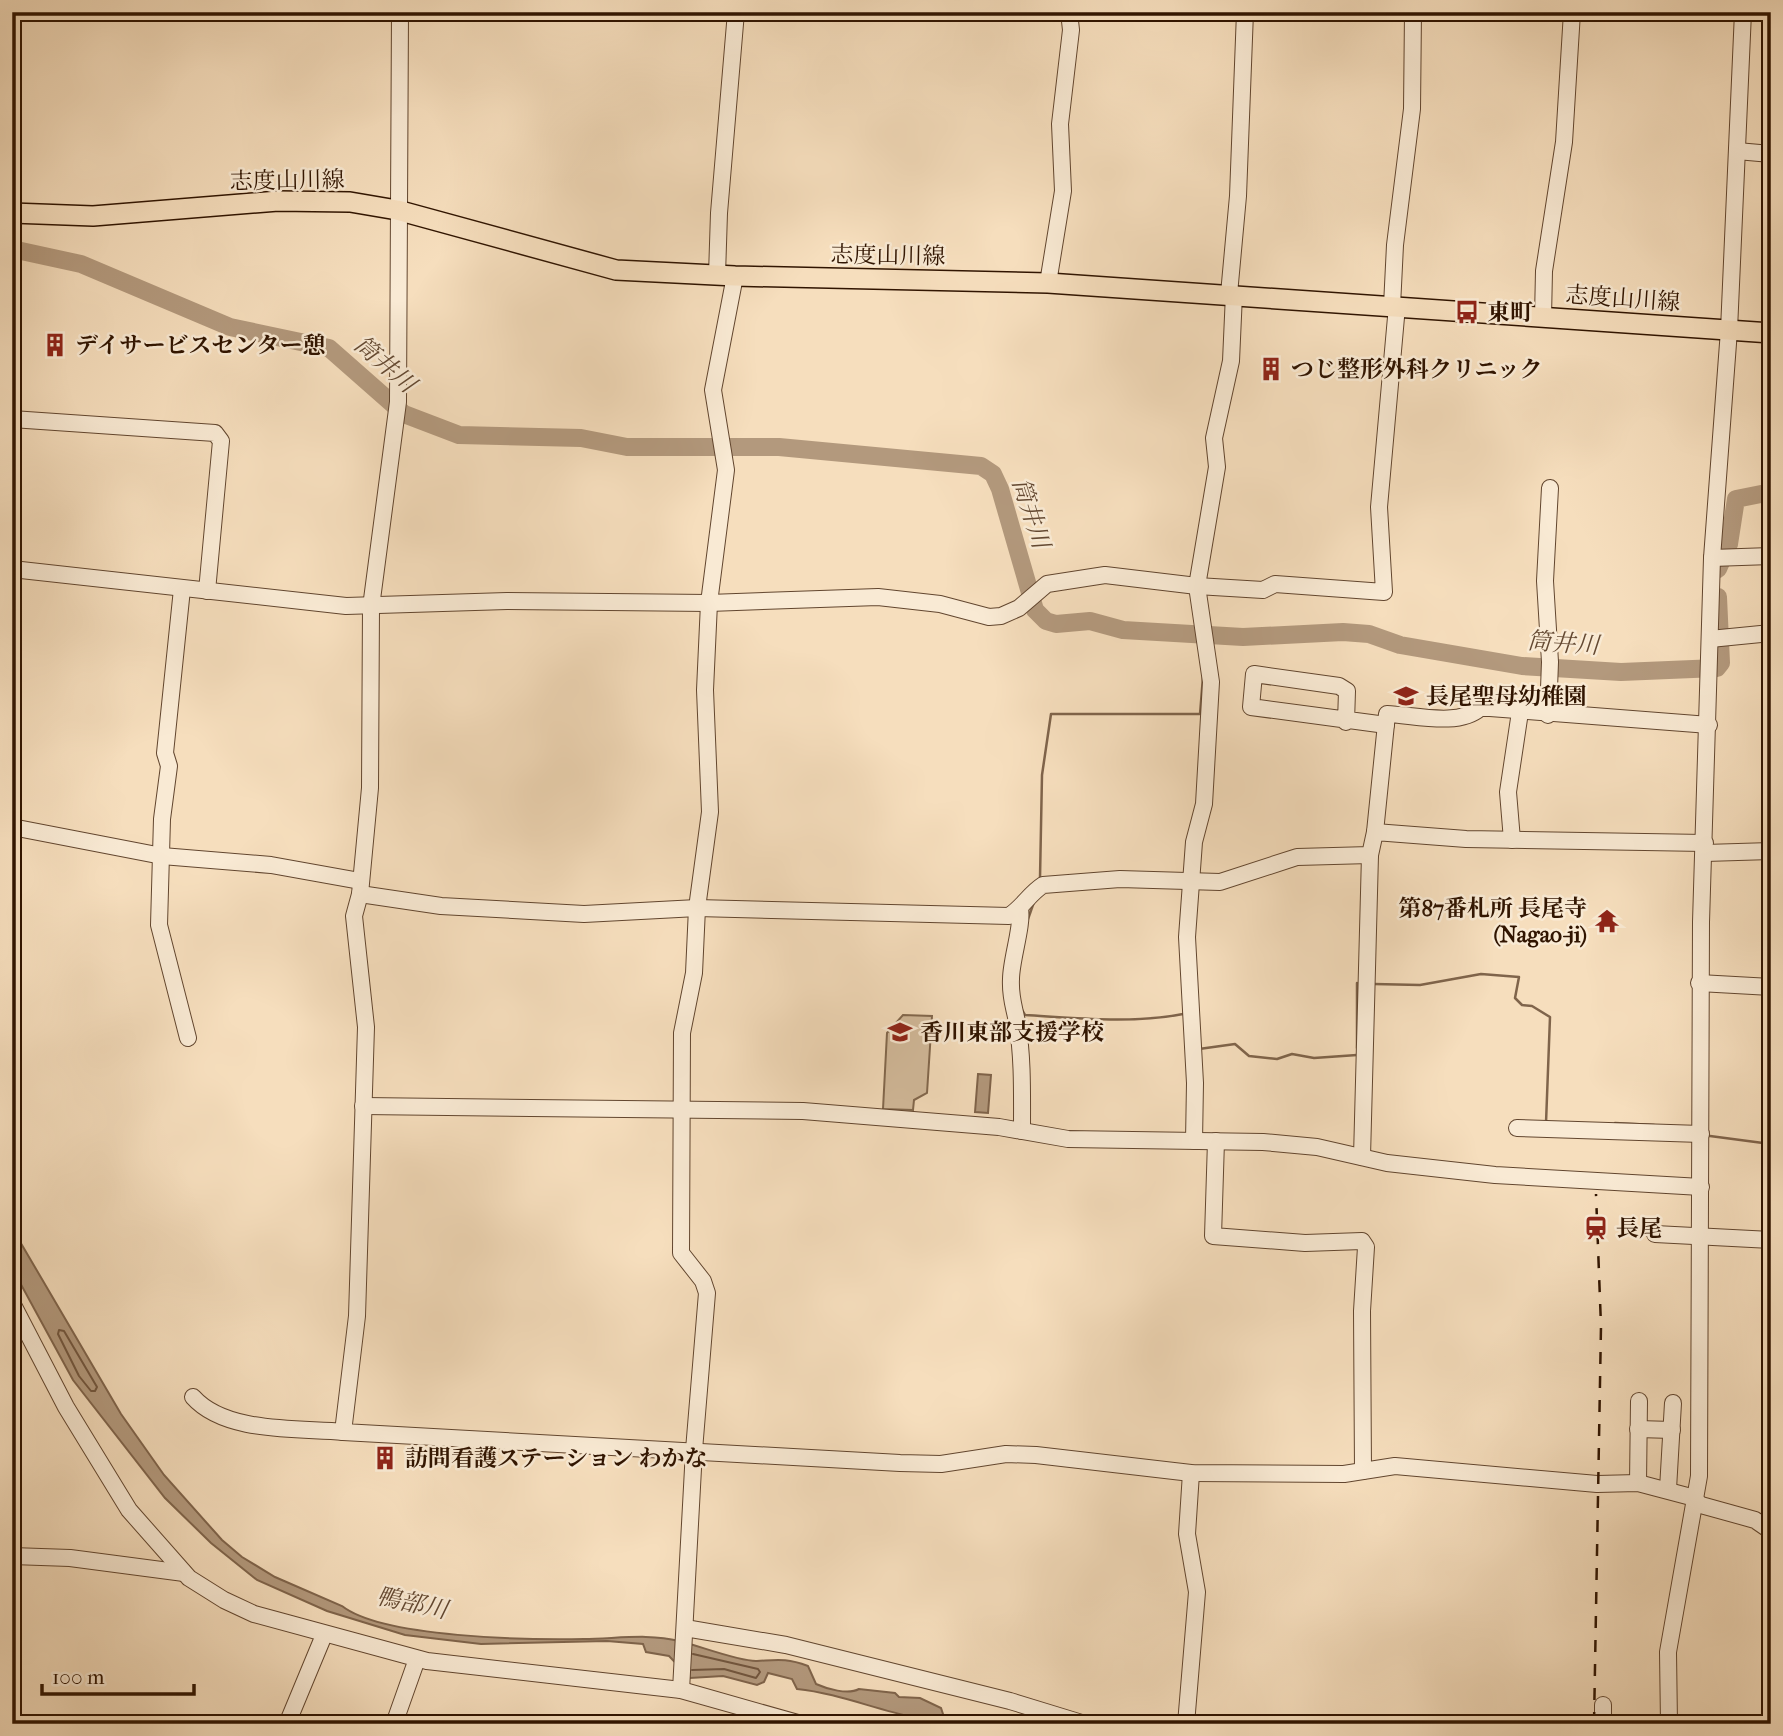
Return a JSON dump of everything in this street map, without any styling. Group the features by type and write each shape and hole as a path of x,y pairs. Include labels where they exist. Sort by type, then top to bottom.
{"main road":[{"name":"志度山川線","path":"12,213 50,216 120,215 312,200 397,210 616,270 726,276 1048,283 1771,333"}],"street":[{"path":"343,1432 357,1316 366,1027 354,916 360,887 371,763 371,607 397,408 400,12"},
{"path":"682,1686 694,1450 707,1293 703,1280 681,1253 684,1109 682,1033 686,1002 694,973 697,908 710,812 705,690 709,603 726,470 713,390 726,276 721,177 736,12"},
{"path":"1048,283 1063,191 1060,124 1071,30 1069,12"},
{"path":"1194,1141 1195,1083 1186,970 1194,842 1204,804 1210,662 1197,586 1217,467 1214,438 1231,361 1245,12"},
{"path":"12,569 207,592 371,607 507,601 709,603 751,599 816,601 892,597 940,604 989,617 1001,616 1058,581 1112,574 1197,586 1263,590 1275,584 1384,592 1379,507 1395,306 1395,245 1412,109 1413,12"},
{"path":"1543,317 1544,271 1564,142 1572,12"},
{"path":"1669,1724 1668,1652 1684,1548 1699,1476 1699,983 1709,665 1718,639 1713,558 1729,330 1743,12"},
{"path":"1737,151 1771,154"},
{"path":"12,419 215,433 221,441 207,592"},
{"path":"1548,715 1550,667 1545,581 1550,488"},
{"path":"1713,558 1771,555"},
{"path":"182,589 165,753 169,765 159,925 188,1038"},
{"path":"1718,639 1771,634"},
{"path":"1346,722 1347,691 1339,687 1254,674 1251,707 1346,722 1386,725"},
{"path":"1362,1157 1370,855 1375,832 1387,714 1458,718 1471,716 1480,708 1709,725"},
{"path":"1512,840 1507,792 1520,712"},
{"path":"12,827 162,856 271,865 441,906 584,914 697,908 1009,916 1020,909 1033,892 1043,885 1120,879 1237,879 1258,868 1297,857 1370,855"},
{"path":"1375,832 1771,851"},
{"path":"1020,909 1021,918 1014,944 1011,1009 1017,1019 1022,1131"},
{"path":"1699,983 1771,987"},
{"path":"363,1106 803,1111 1022,1131 1068,1139 1216,1141 1317,1147 1414,1167 1495,1175 1701,1187"},
{"path":"1517,1128 1701,1134"},
{"path":"1216,1141 1213,1236 1294,1243 1362,1241 1366,1247 1362,1311 1363,1471"},
{"path":"1655,1234 1771,1240"},
{"path":"12,1303 66,1407 129,1510 184,1573 224,1600 254,1614 418,1659 491,1671 682,1686 801,1724"},
{"path":"193,1397 204,1410 229,1422 343,1432 914,1463 941,1464 1006,1454 1191,1473 1344,1474 1395,1465 1597,1484 1638,1483 1668,1489 1696,1500 1701,1505 1755,1520 1771,1531"},
{"path":"1638,1483 1639,1401"},
{"path":"1668,1489 1673,1404"},
{"path":"1638,1429 1672,1430"},
{"path":"1186,1724 1197,1592 1187,1534 1191,1473"},
{"path":"12,1556 70,1559 184,1573"},
{"path":"685,1632 786,1645 1010,1701 1085,1724"},
{"path":"287,1724 324,1635"},
{"path":"394,1724 418,1659"},
{"path":"1603,1705 1603,1724"}],"shaded area":[{"path":"903,1015 932,1016 927,1093 914,1100 913,1110 883,1109 887,1033"}],"water":[{"path":"978,1074 991,1075 988,1113 975,1112"},
{"path":"12,1228 121,1414 164,1475 222,1540 242,1557 275,1577 362,1617 389,1625 422,1631 494,1637 668,1639 750,1661 782,1660 800,1663 808,1666 816,1684 821,1686 843,1691 859,1689 920,1698 941,1708 944,1717 953,1720 1016,1724 977,1724 913,1717 827,1694 797,1689 792,1679 768,1673 764,1682 757,1685 723,1676 690,1678 669,1656 646,1652 643,1644 607,1641 481,1644 405,1635 327,1611 257,1580 211,1543 165,1498 73,1380 12,1268"}],"waterway":[{"name":"筒井川","path":"12,249 81,264 230,327 329,348 404,414 459,435 581,438 627,447 779,447 981,466 993,474 1000,489 1035,610 1046,621 1056,624 1090,621 1123,630 1243,637 1343,632 1369,634 1400,645 1522,666 1621,672 1717,668 1721,663 1718,597"},
{"name":"筒井川","path":"1718,569 1729,544 1736,499 1771,492"},
{"path":"1040,878 1042,775 1051,714 1200,714 1203,677"},
{"path":"1028,919 1034,902"},
{"path":"1374,984 1420,985 1481,974 1519,977 1515,998 1522,1005 1532,1006 1550,1017 1546,1123"},
{"path":"1357,983 1357,1048"},
{"path":"1022,1010 1025,1015 1104,1019 1144,1019 1183,1014"},
{"path":"1199,1049 1235,1044 1249,1056 1277,1059 1292,1054 1314,1058 1357,1055"},
{"path":"1615,1123 1654,1125"},
{"path":"1710,1136 1763,1143 1766,1151 1771,1153"}],"railway":[{"path":"1594,1724 1601,1326 1596,1194"}],"place":[{"name":"東町","path":"1467,312"},
{"name":"デイサービスセンター憩","path":"55,345"},
{"name":"つじ整形外科クリニック","path":"1271,369"},
{"name":"長尾聖母幼稚園","path":"1406,696"},
{"name":"第87番札所 長尾寺 (Nagao-ji)","path":"1607,921"},
{"name":"香川東部支援学校","path":"900,1032"},
{"name":"長尾","path":"1596,1228"},
{"name":"訪問看護ステーション わかな","path":"385,1458"}],"water label":[{"name":"鴨部川","path":"412,1603"}]}
